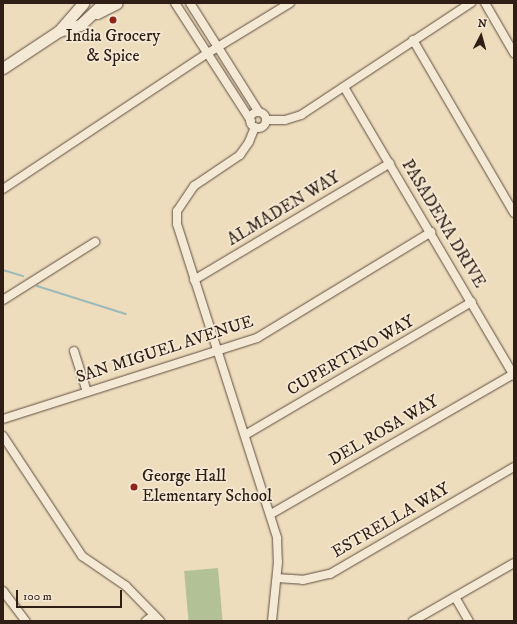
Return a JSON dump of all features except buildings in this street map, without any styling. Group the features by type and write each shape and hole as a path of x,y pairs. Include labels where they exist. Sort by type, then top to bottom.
{"main road":[{"path":"59,32 83,3"},
{"path":"3,68 59,32 80,25 104,3"},
{"path":"91,16 117,3"}],"street":[{"path":"175,3 253,124 263,127 266,120 264,115 259,112 190,3"},
{"path":"3,189 208,54 290,3"},
{"path":"266,120 285,120 301,115 471,3"},
{"path":"485,3 514,53"},
{"path":"413,40 514,213"},
{"name":"PASADENA DRIVE","path":"344,87 431,232 513,375"},
{"path":"259,112 253,115 253,124 240,155 194,186 177,211 177,224 216,350 271,514 277,538 277,578 272,621"},
{"name":"ALMADEN WAY","path":"194,280 390,164"},
{"name":"SAN MIGUEL AVENUE","path":"3,419 257,338 431,232"},
{"path":"3,300 95,242"},
{"name":"CUPERTINO WAY","path":"245,435 472,302"},
{"path":"74,351 87,392"},
{"name":"DEL ROSA WAY","path":"271,514 513,375"},
{"path":"3,436 82,556 126,586 157,618 146,621"},
{"name":"ESTRELLA WAY","path":"277,578 303,580 330,574 514,467"},
{"path":"413,621 514,563"},
{"path":"3,592 24,620"},
{"path":"455,597 469,621"}],"green space":[{"path":"218,568 223,621 189,621 184,571"}],"waterway":[{"path":"3,270 23,276"},
{"path":"37,286 126,314"}],"place":[{"name":"India Grocery & Spice","path":"113,20"},
{"name":"George Hall Elementary School","path":"134,487"}]}
